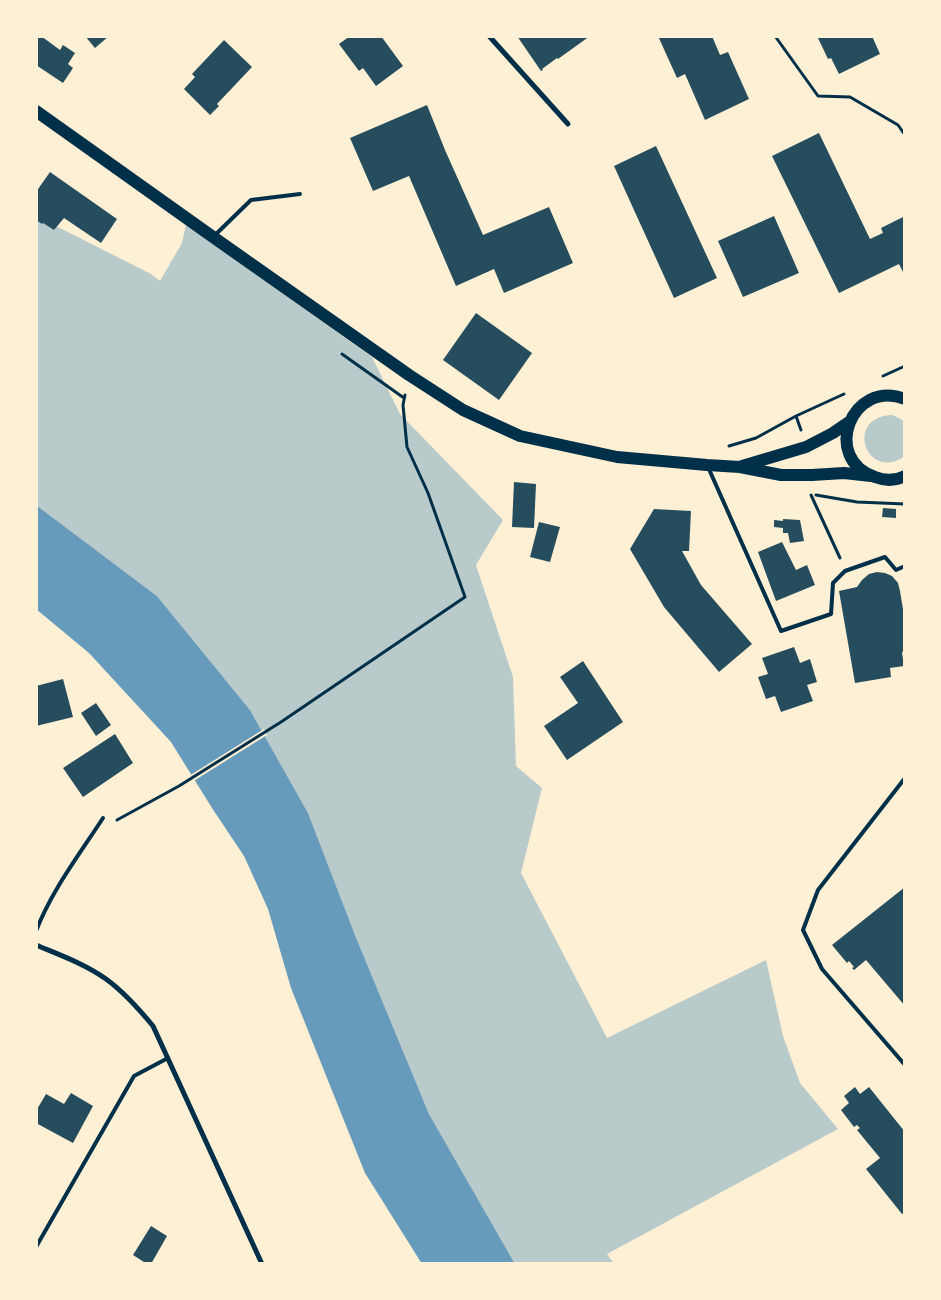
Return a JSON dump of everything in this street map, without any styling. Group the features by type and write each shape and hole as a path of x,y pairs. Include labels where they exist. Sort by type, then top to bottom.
{"main road":[{"path":"36,111 409,375 463,410 520,436 617,457 740,467 781,475 844,473 871,476"},
{"path":"899,396 872,398 862,404 849,422 846,432 846,443 854,463 862,471 880,480 891,480 905,476"},
{"path":"740,467 806,447 849,422"}],"street":[{"path":"489,36 568,124"},
{"path":"36,945 75,961 107,980 134,1004 152,1026 262,1264"}],"lane":[{"path":"212,237 251,200 300,194"},
{"path":"707,465 781,631 831,614 833,583 845,571 885,557 896,570 905,566"},
{"path":"905,778 818,890 803,930 822,969 905,1065"},
{"path":"36,931 56,889 103,818"},
{"path":"36,1246 134,1076 168,1058"}],"path":[{"path":"775,36 818,96 850,97 898,125 905,135"},
{"path":"179,786 280,722 465,597 428,493 407,447 403,405 409,375"},
{"path":"720,445 730,446 756,438 796,416"},
{"path":"811,495 845,571"}],"shaded area":[{"path":"36,216 151,274 160,281 182,243 186,225 372,357 400,414 503,520 476,565 513,677 516,766 542,788 521,873 607,1038 766,960 783,1036 800,1083 838,1129 607,1254 614,1264 515,1264 429,1114 355,935 308,813 250,710 157,596 36,505"},
{"path":"892,415 905,422 905,456 892,462 880,461 871,455 866,446 865,436 868,426 877,418"}],"water":[{"path":"36,505 157,596 250,710 308,813 355,935 429,1114 515,1264 422,1264 365,1173 291,988 268,909 244,856 171,742 89,653 36,609"}],"pier":[{"path":"264,729 267,735 192,782 189,776"}],"building":[{"path":"36,36 41,36 60,50 63,45 75,53 68,64 73,68 63,83 36,65"},
{"path":"85,36 109,36 95,48"},
{"path":"350,36 381,36 403,66 376,86 363,68 359,71 339,44"},
{"path":"517,36 590,36 541,71"},
{"path":"658,36 712,36 720,55 728,52 749,99 705,120 685,74 677,78"},
{"path":"817,36 872,36 880,54 839,74 831,58 828,59"},
{"path":"224,40 252,67 217,104 219,106 210,115 184,89 195,77 192,74"},
{"path":"427,105 483,235 549,207 573,263 504,293 494,269 456,286 409,176 373,191 350,138"},
{"path":"819,133 870,239 883,233 881,228 905,216 905,276 899,264 839,293 772,156"},
{"path":"656,146 717,278 674,298 614,166"},
{"path":"50,172 117,219 101,243 64,218 54,230 36,220 36,192"},
{"path":"774,216 799,273 743,297 718,241"},
{"path":"476,313 532,353 499,400 443,360"},
{"path":"514,482 536,484 534,528 512,527"},
{"path":"883,508 896,509 896,518 882,517"},
{"path":"654,509 691,511 689,551 682,551 701,585 752,644 719,672 664,607 630,549"},
{"path":"783,519 800,520 804,541 790,543 788,533 783,533 783,528 774,527 774,520 783,521"},
{"path":"539,522 560,527 550,562 530,557"},
{"path":"782,542 796,570 807,565 815,585 776,601 758,552"},
{"path":"877,572 892,576 898,583 903,609 905,609 905,651 902,652 904,666 890,668 891,677 855,683 839,591 857,587 869,574"},
{"path":"794,647 800,663 810,659 817,682 807,685 813,701 781,712 775,696 766,699 758,677 768,674 762,658"},
{"path":"583,661 623,722 567,760 544,726 578,703 560,677"},
{"path":"63,679 73,717 36,726 36,686"},
{"path":"96,703 111,725 96,736 81,713"},
{"path":"115,734 133,763 83,797 63,768"},
{"path":"905,887 905,1006 866,960 854,970 849,961 847,963 832,945"},
{"path":"855,1087 860,1094 869,1087 905,1132 905,1212 902,1214 866,1169 880,1158 857,1130 860,1128 857,1125 854,1127 841,1110 849,1103 844,1096"},
{"path":"71,1093 93,1106 73,1143 36,1123 36,1111 46,1094 64,1104"},
{"path":"151,1226 167,1236 151,1264 147,1264 133,1255"}]}
